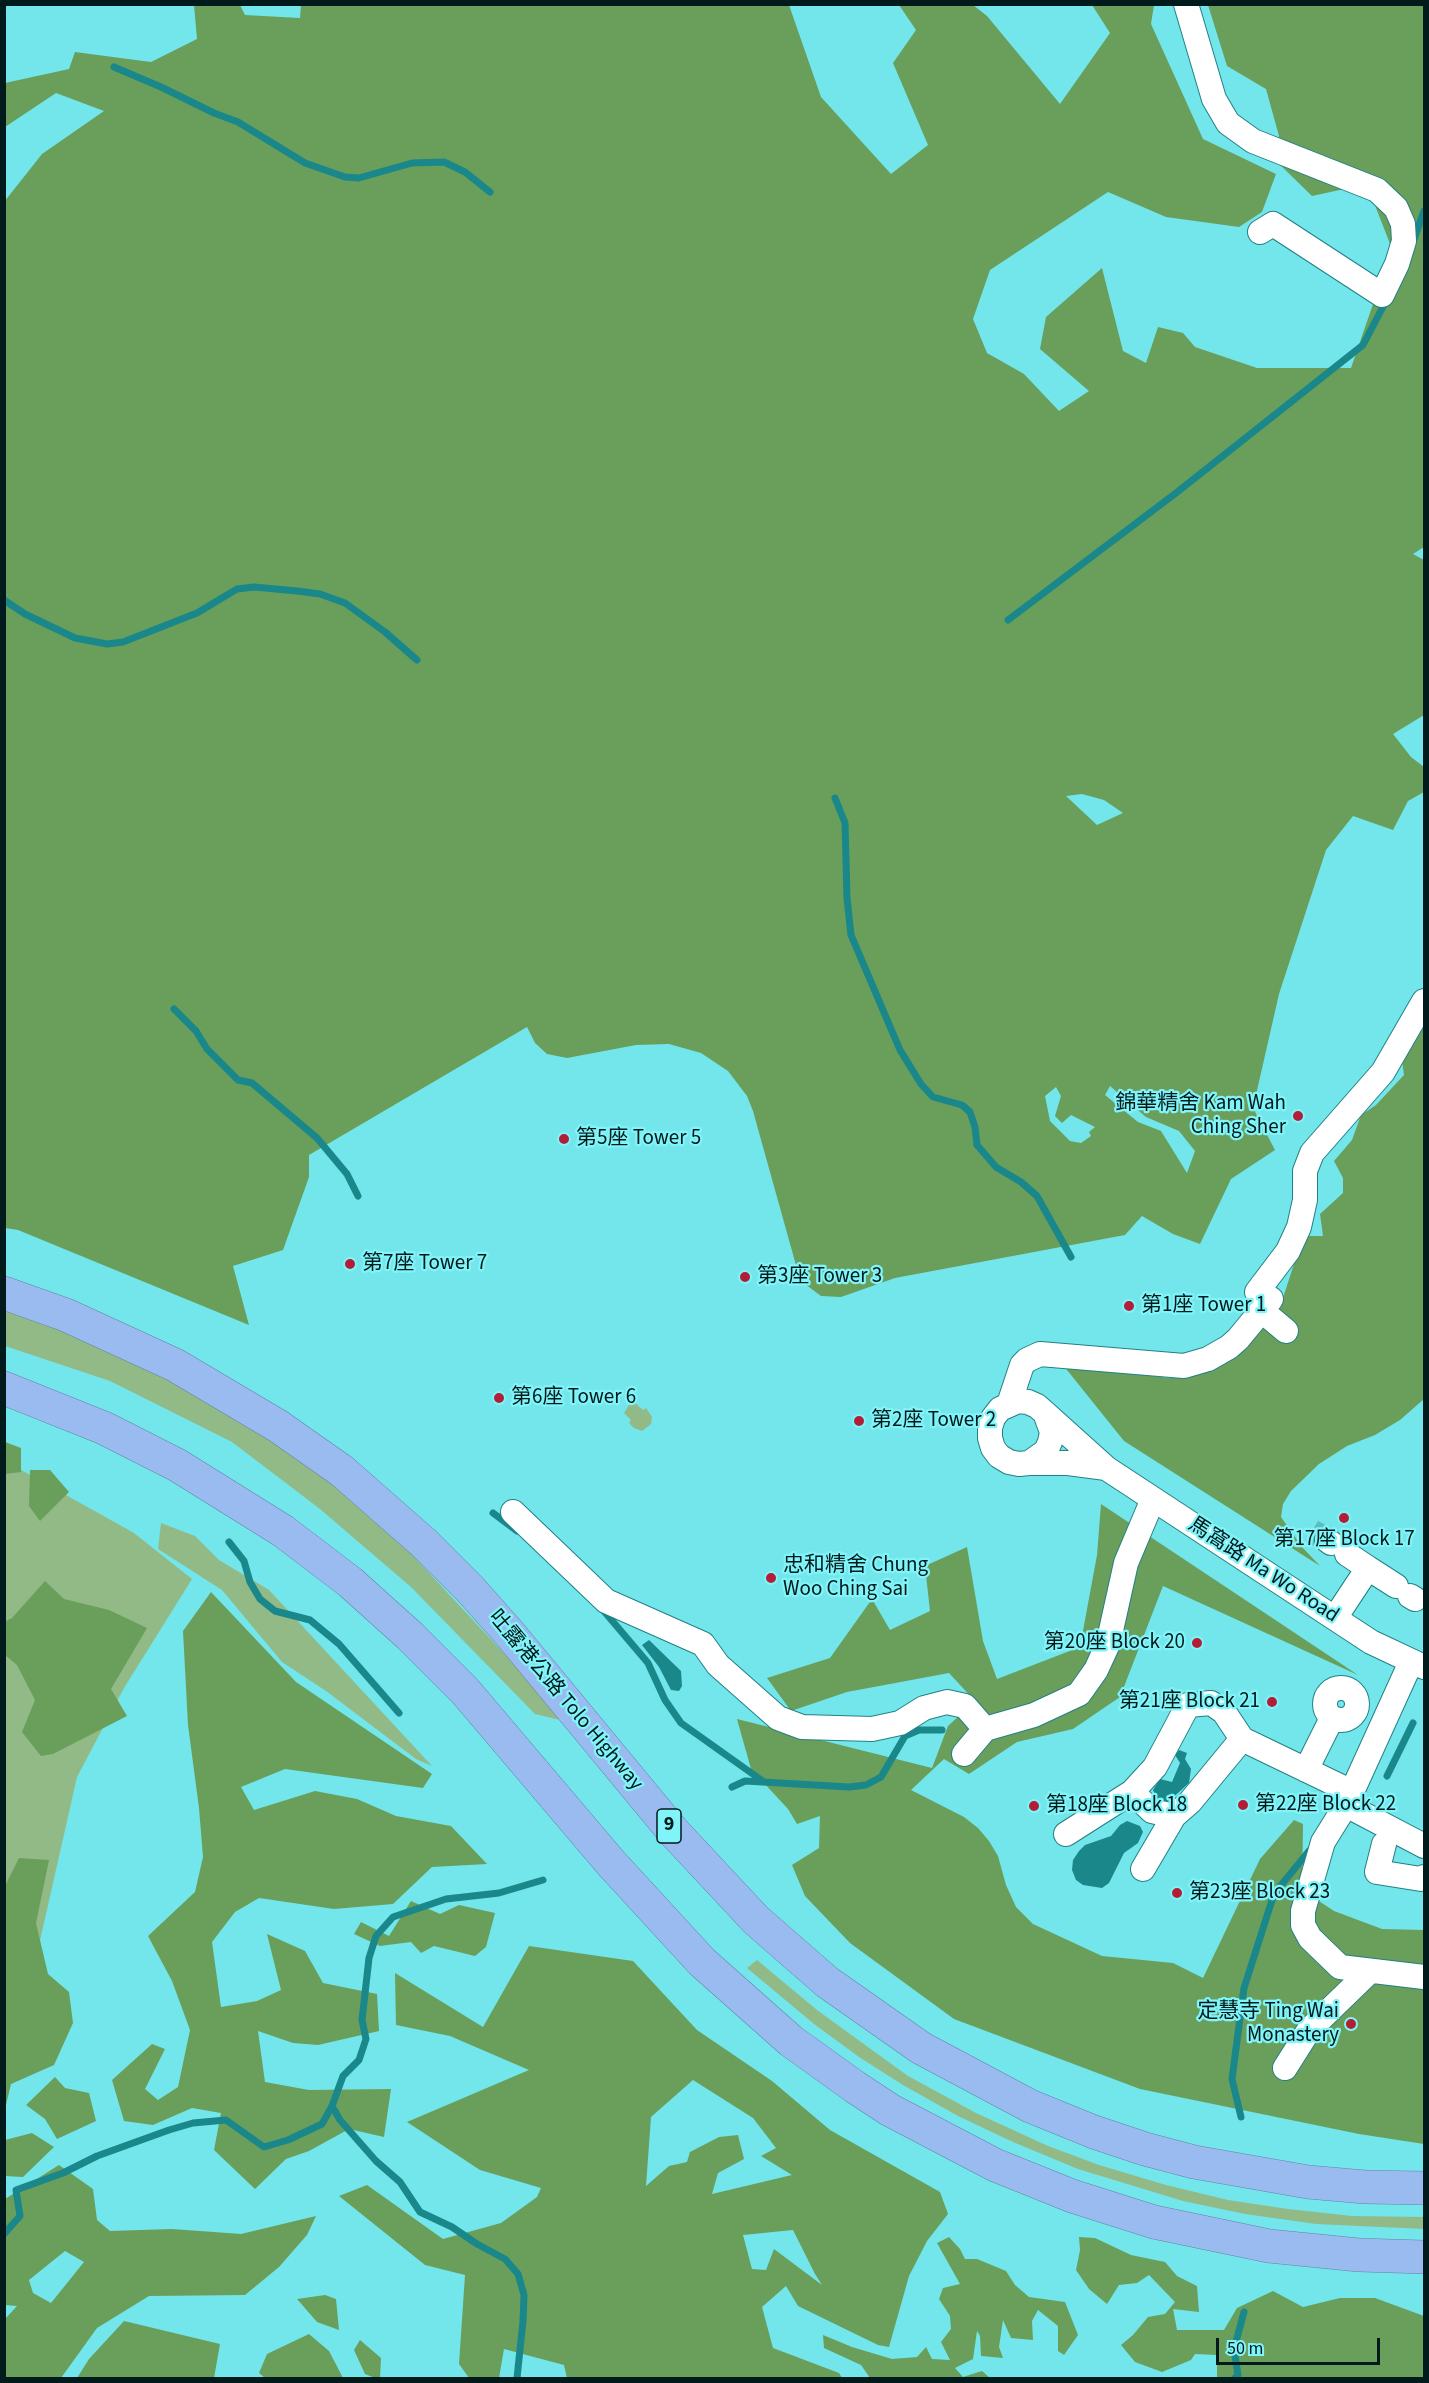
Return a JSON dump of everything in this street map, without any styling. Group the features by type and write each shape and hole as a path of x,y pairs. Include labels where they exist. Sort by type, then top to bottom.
{"highway":[{"name":"吐露港公路 Tolo Highway","path":"4,1293 87,1324 175,1365 278,1426 350,1478 424,1543 470,1589 672,1830 756,1920 827,1982 869,2014 921,2048 1030,2106 1094,2132 1145,2149 1194,2162 1308,2182 1365,2187 1425,2188"},
{"path":"4,1388 104,1428 177,1465 283,1531 350,1582 410,1636 465,1691 611,1863 702,1962 791,2041 891,2110 995,2165 1072,2196 1154,2222 1269,2246 1359,2255 1425,2257"}],"street":[{"path":"1186,4 1214,99 1228,123 1253,141 1377,190 1396,208 1403,224 1404,241 1397,264 1382,295 1273,224 1260,232"},
{"path":"1286,1331 1261,1310 1271,1299 1257,1292 1288,1251 1299,1227 1305,1200 1305,1171 1312,1153 1383,1072 1425,1001"},
{"name":"馬窩路 Ma Wo Road","path":"1009,1404 1022,1365 1033,1356 1048,1354 1172,1366 1190,1364 1208,1359 1229,1347 1261,1310"},
{"name":"馬窩路 Ma Wo Road","path":"1106,1468 1068,1463 1019,1464 1009,1461 999,1456 993,1448 990,1428 1000,1409 1018,1401 1028,1402 1045,1413 1106,1468 1371,1642 1418,1664"},
{"path":"1029,1463 1046,1451 1050,1442 1052,1432 1045,1413"},
{"path":"964,1754 985,1729 1034,1715 1079,1694 1096,1671 1108,1644 1126,1563 1153,1499"},
{"path":"513,1512 606,1601 703,1644 718,1665 778,1718 802,1727 828,1730 872,1729 900,1723 924,1708 947,1702 964,1706 985,1729"},
{"path":"1335,1546 1407,1594"},
{"path":"1335,1618 1368,1568"},
{"path":"1418,1664 1349,1799 1323,1842 1303,1911 1303,1925 1310,1938 1340,1967 1425,1977"},
{"path":"1066,1834 1132,1792 1155,1767 1188,1705 1211,1704 1224,1712 1242,1739 1306,1770 1425,1846"},
{"path":"1306,1770 1332,1718"},
{"path":"1143,1869 1174,1816 1190,1802 1242,1739"},
{"path":"1132,1792 1152,1811 1174,1816"},
{"path":"1383,1844 1377,1872 1421,1879 1425,1877"},
{"path":"1285,2068 1309,2030 1370,1971"}],"green space":[{"path":"301,4 789,5 821,97 891,174 928,145 893,63 916,30 899,5 973,5 987,16 1060,104 1110,33 1092,5 1154,5 1151,24 1203,139 1276,174 1262,212 1239,227 1166,217 1108,192 990,270 973,319 987,353 1024,374 1059,411 1089,391 1040,349 1046,317 1102,268 1123,351 1146,363 1158,327 1183,333 1195,347 1257,368 1351,368 1392,249 1371,195 1381,181 1312,196 1272,157 1279,136 1266,89 1227,66 1208,5 1424,5 1424,547 1413,554 1424,560 1424,715 1393,734 1411,757 1424,767 1424,792 1408,801 1393,830 1353,816 1326,850 1279,994 1253,1108 1275,1150 1231,1179 1200,1244 1173,1234 1142,1216 1125,1235 895,1278 841,1297 821,1296 805,1284 799,1276 753,1111 747,1096 728,1071 701,1053 669,1044 636,1045 567,1058 547,1054 535,1043 527,1027 309,1155 309,1177 283,1250 233,1266 249,1325 18,1230 5,1228 4,202 42,154 104,111 56,93 5,127 5,83 69,69 75,52 151,62 197,39 194,5 240,5 245,15 300,18","holes":["1082,794 1104,800 1123,813 1097,825 1066,796","1110,1086 1146,1117 1179,1131 1195,1151 1187,1173 1161,1131 1138,1122 1105,1095","1056,1087 1061,1096 1055,1116 1062,1123 1071,1115 1095,1127 1089,1132 1091,1136 1081,1143 1070,1141 1050,1121 1045,1096"]},
{"path":"1424,1028 1424,1399 1400,1420 1375,1435 1347,1446 1319,1464 1291,1491 1283,1504 1281,1517 1302,1547 1320,1566 1124,1441 1063,1365 1169,1378 1205,1373 1240,1354 1282,1301 1303,1236 1323,1236 1320,1214 1343,1193 1343,1178 1334,1161 1352,1140 1361,1115 1376,1105 1404,1075 1401,1053 1410,1035"},
{"path":"4,1308 133,1358 230,1411 329,1478 390,1531 568,1722 535,1714 411,1587 320,1509 232,1442 110,1381 5,1346"},
{"path":"635,1403 643,1410 646,1408 652,1417 651,1424 642,1431 629,1423 631,1420 624,1413 629,1405"},
{"path":"5,1442 21,1448 21,1472 5,1474"},
{"path":"5,1461 134,1533 192,1579 124,1688 77,1777 15,2051 5,2057"},
{"path":"30,1470 50,1470 69,1492 40,1521 29,1506"},
{"path":"1101,1504 1358,1675 1163,1586 1120,1697 1073,1729 1017,1742 969,1774 944,1759 911,1790 964,1817 978,1828 998,1856 1006,1885 1016,1907 1033,1924 1102,1956 1173,1963 1203,1978 1260,1859 1294,1820 1303,1824 1302,1890 1334,1911 1382,1929 1424,1930 1424,2144 1359,2134 1140,2089 954,2019 850,1943 805,1896 792,1865 819,1848 820,1816 797,1824 788,1809 751,1769 737,1719 932,1768 948,1726 975,1701 949,1673 847,1692 791,1711 767,1678 830,1658 872,1599 890,1630 930,1611 925,1566 967,1547 983,1641 997,1679 1080,1647 1097,1555"},
{"path":"161,1523 195,1536 219,1560 269,1590 432,1766 416,1759 326,1691 282,1662 222,1590 158,1549"},
{"path":"45,1581 64,1599 109,1610 147,1628 111,1689 127,1716 53,1754 41,1756 22,1732 35,1700 17,1665 5,1655 4,1622 12,1618"},
{"path":"211,1592 296,1682 432,1774 423,1788 285,1769 241,1787 254,1810 315,1791 357,1799 396,1816 451,1826 487,1864 432,1867 393,1904 334,1909 259,1898 235,1912 212,1942 221,2007 257,2001 281,1990 267,1934 305,1951 323,1983 377,1994 379,2031 318,2045 293,2043 258,2031 265,2082 309,2090 391,2089 384,2137 349,2129 309,2151 286,2159 255,2189 214,2150 221,2113 192,2108 153,2125 124,2121 112,2080 152,2044 165,2049 145,2089 158,2100 178,2087 190,2030 172,1981 148,1936 195,1892 203,1857 188,1725 183,1631"},
{"path":"19,1858 49,1860 36,1923 48,1974 69,1992 73,2023 54,2065 11,2084 5,2109 5,1886"},
{"path":"411,1901 440,1914 459,1905 495,1913 486,1947 475,1956 434,1946 421,1953 411,1942 380,1946 354,1934 361,1922 389,1936"},
{"path":"529,1946 633,1961 697,2030 772,2081 830,2130 940,2192 948,2214 927,2241 909,2276 889,2347 878,2345 798,2306 786,2286 762,2307 773,2348 839,2373 842,2378 567,2378 564,2365 504,2349 499,2378 469,2378 459,2364 465,2275 425,2265 339,2196 367,2185 443,2239 501,2223 537,2197 541,2188 480,2170 407,2122 529,2070 450,2036 396,2025 395,1973 483,2027","holes":["693,2080 753,2118 776,2148 761,2156 792,2175 712,2194 718,2173 744,2159 738,2135 719,2137 690,2152 687,2162 669,2166 646,2186 651,2117","793,2230 815,2274 822,2285 774,2249 766,2270 752,2269 743,2235"]},
{"path":"757,1960 817,2010 908,2076 976,2113 1048,2146 1099,2165 1228,2200 1352,2216 1424,2217 1424,2229 1316,2224 1245,2214 1183,2201 1078,2169 958,2116 859,2057 814,2024 747,1968"},
{"path":"55,2077 65,2088 89,2093 96,2121 57,2139 45,2119 26,2105"},
{"path":"32,2133 54,2147 23,2177 5,2176 5,2140"},
{"path":"59,2165 93,2189 97,2220 110,2231 172,2229 241,2234 316,2216 307,2235 279,2267 245,2295 149,2296 97,2328 61,2378 5,2378 5,2319 17,2306 5,2305 5,2199","holes":["65,2251 84,2262 51,2303 33,2293 29,2280"]},
{"path":"949,2237 960,2249 965,2259 977,2259 1006,2271 1015,2285 1029,2297 1065,2302 1078,2335 1064,2355 1058,2351 1058,2326 1038,2310 1032,2321 1033,2340 1011,2338 1003,2320 999,2347 1003,2358 981,2356 980,2336 977,2331 973,2359 955,2368 963,2377 982,2371 990,2378 870,2378 861,2365 824,2348 823,2335 852,2347 892,2359 917,2357 926,2347 932,2359 950,2360 941,2342 951,2329 950,2316 939,2299 943,2288 960,2284 937,2243"},
{"path":"1079,2237 1095,2238 1131,2255 1165,2262 1177,2276 1197,2286 1199,2312 1173,2309 1177,2330 1224,2330 1237,2308 1273,2291 1303,2307 1340,2298 1375,2298 1424,2316 1424,2378 1217,2378 1217,2355 1195,2354 1191,2360 1162,2372 1135,2362 1121,2345 1148,2317 1165,2314 1175,2302 1149,2275 1137,2283 1119,2285 1107,2304 1089,2289 1076,2270 1080,2250"},
{"path":"325,2295 336,2299 339,2330 317,2322 297,2299"},
{"path":"124,2321 220,2344 214,2378 77,2378 89,2359"},
{"path":"309,2334 329,2351 343,2378 265,2378 259,2373 267,2354"},
{"path":"360,2340 381,2358 380,2378 365,2374 354,2350"}],"water":[{"path":"649,1640 681,1671 682,1686 679,1691 671,1690 659,1667 642,1645"},
{"path":"1179,1750 1187,1753 1185,1759 1191,1769 1189,1783 1169,1801 1162,1802 1153,1790 1160,1779 1172,1782 1180,1763 1175,1755"},
{"path":"1127,1821 1140,1826 1143,1832 1138,1843 1124,1853 1109,1883 1102,1888 1083,1885 1076,1880 1072,1870 1073,1860 1079,1851 1085,1845 1111,1836 1120,1825"}],"waterway":[{"path":"114,67 238,122 305,163 345,177 359,178 412,163 444,162 465,172 490,192"},
{"path":"1413,242 1424,211"},
{"path":"1008,620 1176,493 1363,345 1387,299"},
{"path":"4,600 25,614 75,638 107,644 123,642 197,613 237,589 254,587 320,594 345,603 385,632 417,660"},
{"path":"835,798 845,823 847,898 851,935 900,1050 921,1084 933,1097 962,1105 970,1112 977,1145 996,1167 1021,1182 1037,1196 1071,1257"},
{"path":"174,1009 196,1031 207,1049 238,1080 252,1083 317,1138 347,1174 358,1196"},
{"path":"493,1513 517,1531"},
{"path":"229,1542 244,1561 250,1582 260,1599 275,1611 310,1620 339,1644 399,1713"},
{"path":"603,1610 648,1663 665,1700 681,1723 764,1782"},
{"path":"1387,1776 1413,1723"},
{"path":"732,1787 745,1781 849,1787 866,1785 881,1777 905,1736 919,1730 942,1730"},
{"path":"1241,2117 1232,2079 1244,1988 1274,1894 1309,1851"},
{"path":"4,2234 20,2216 16,2190 63,2173 97,2156 169,2130 193,2123 226,2120 264,2147 288,2140 322,2124 332,2106 343,2076 359,2060 366,2039 362,2020 369,1958 376,1936 393,1917 446,1899 499,1893 543,1880"},
{"path":"332,2106 340,2120 376,2161 400,2182 420,2212 452,2227 505,2259 518,2274 524,2295 517,2378"},
{"path":"1235,2378 1238,2375 1234,2349 1244,2312"}],"tunnel":[{"path":"1312,1531 1327,1540"}],"place":[{"name":"錦華精舍 Kam Wah Ching Sher","path":"1298,1116"},
{"name":"第5座 Tower 5","path":"564,1139"},
{"name":"第7座 Tower 7","path":"350,1264"},
{"name":"第3座 Tower 3","path":"745,1277"},
{"name":"第1座 Tower 1","path":"1129,1306"},
{"name":"第6座 Tower 6","path":"499,1398"},
{"name":"第2座 Tower 2","path":"859,1421"},
{"name":"第17座 Block 17","path":"1344,1518"},
{"name":"忠和精舍 Chung Woo Ching Sai","path":"771,1578"},
{"name":"第20座 Block 20","path":"1197,1643"},
{"name":"第21座 Block 21","path":"1272,1702"},
{"name":"第22座 Block 22","path":"1243,1805"},
{"name":"第18座 Block 18","path":"1034,1806"},
{"name":"第23座 Block 23","path":"1177,1893"},
{"name":"定慧寺 Ting Wai Monastery","path":"1351,2024"}]}
